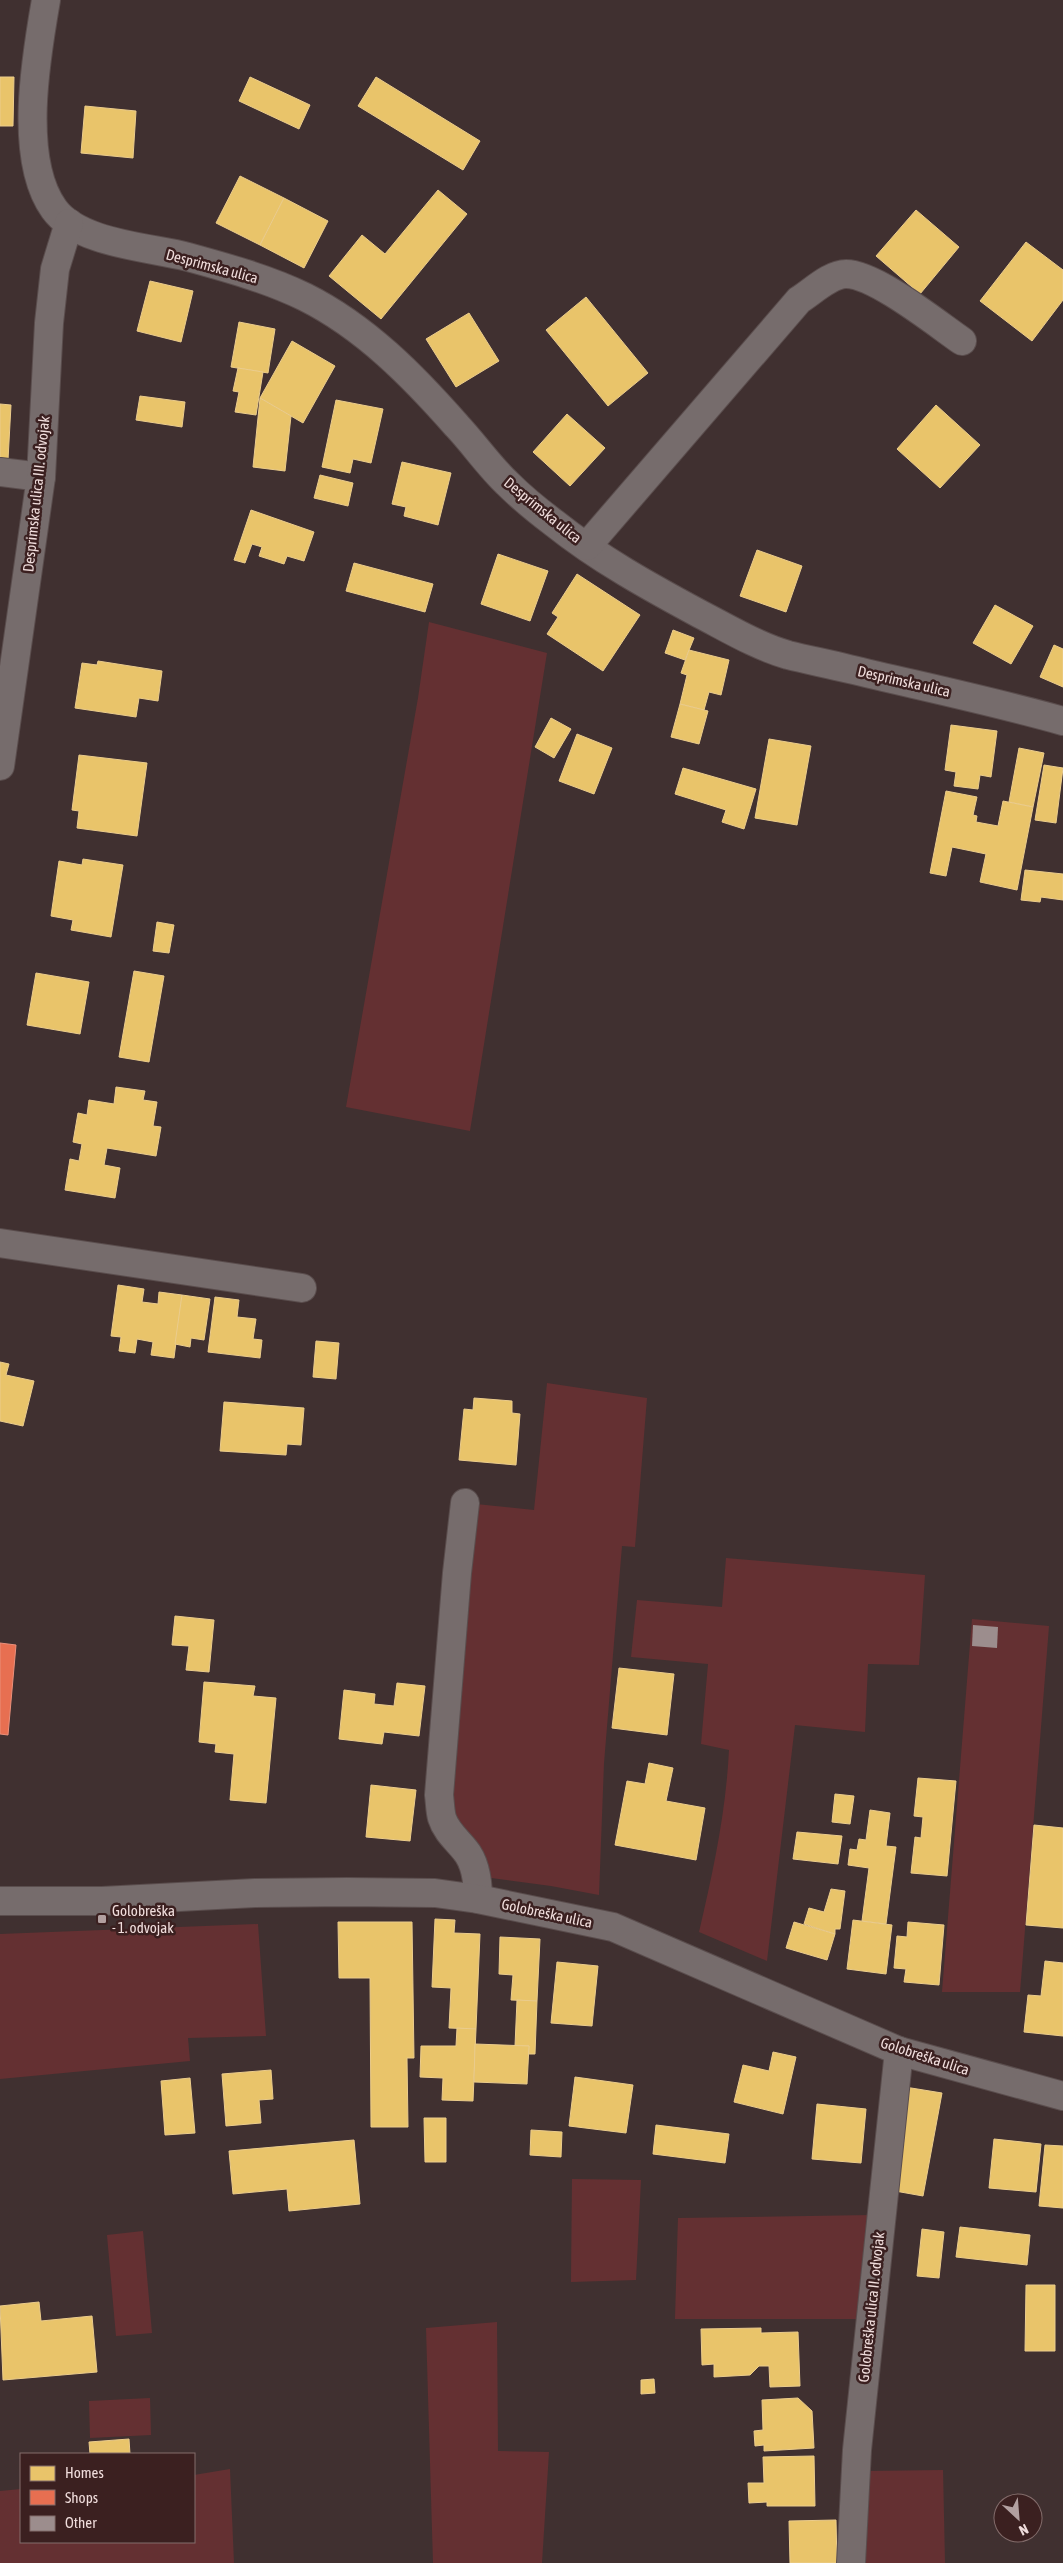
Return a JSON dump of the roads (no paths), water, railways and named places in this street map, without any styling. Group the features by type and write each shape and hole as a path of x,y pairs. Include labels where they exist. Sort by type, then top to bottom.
{"street":[{"name":"Desprimska ulica","path":"46,0 37,51 33,126 37,163 44,191 55,211 70,223 103,240 184,256 272,282 308,298 342,319 382,349 414,378 506,483 556,524 648,585 745,638 786,654 994,702 1063,721"},
{"name":"Desprimska ulica III. odvojak","path":"0,766 41,476 49,322 55,269 70,223"},
{"path":"587,546 799,300 824,283 845,274 870,279 962,341"},
{"path":"0,472 41,476"},
{"path":"0,1243 302,1288"},
{"path":"465,1503 456,1583 439,1795 442,1818 452,1836 467,1852 474,1866 478,1882 478,1899"},
{"name":"Golobreška ulica","path":"0,1901 102,1901 255,1893 328,1892 435,1893 478,1899 613,1927 899,2051 1063,2096"},
{"name":"Golobreška ulica II. odvojak","path":"851,2563 858,2440 899,2051"}],"place":[{"name":"Golobreška - 1. odvojak","path":"102,1919"}]}
